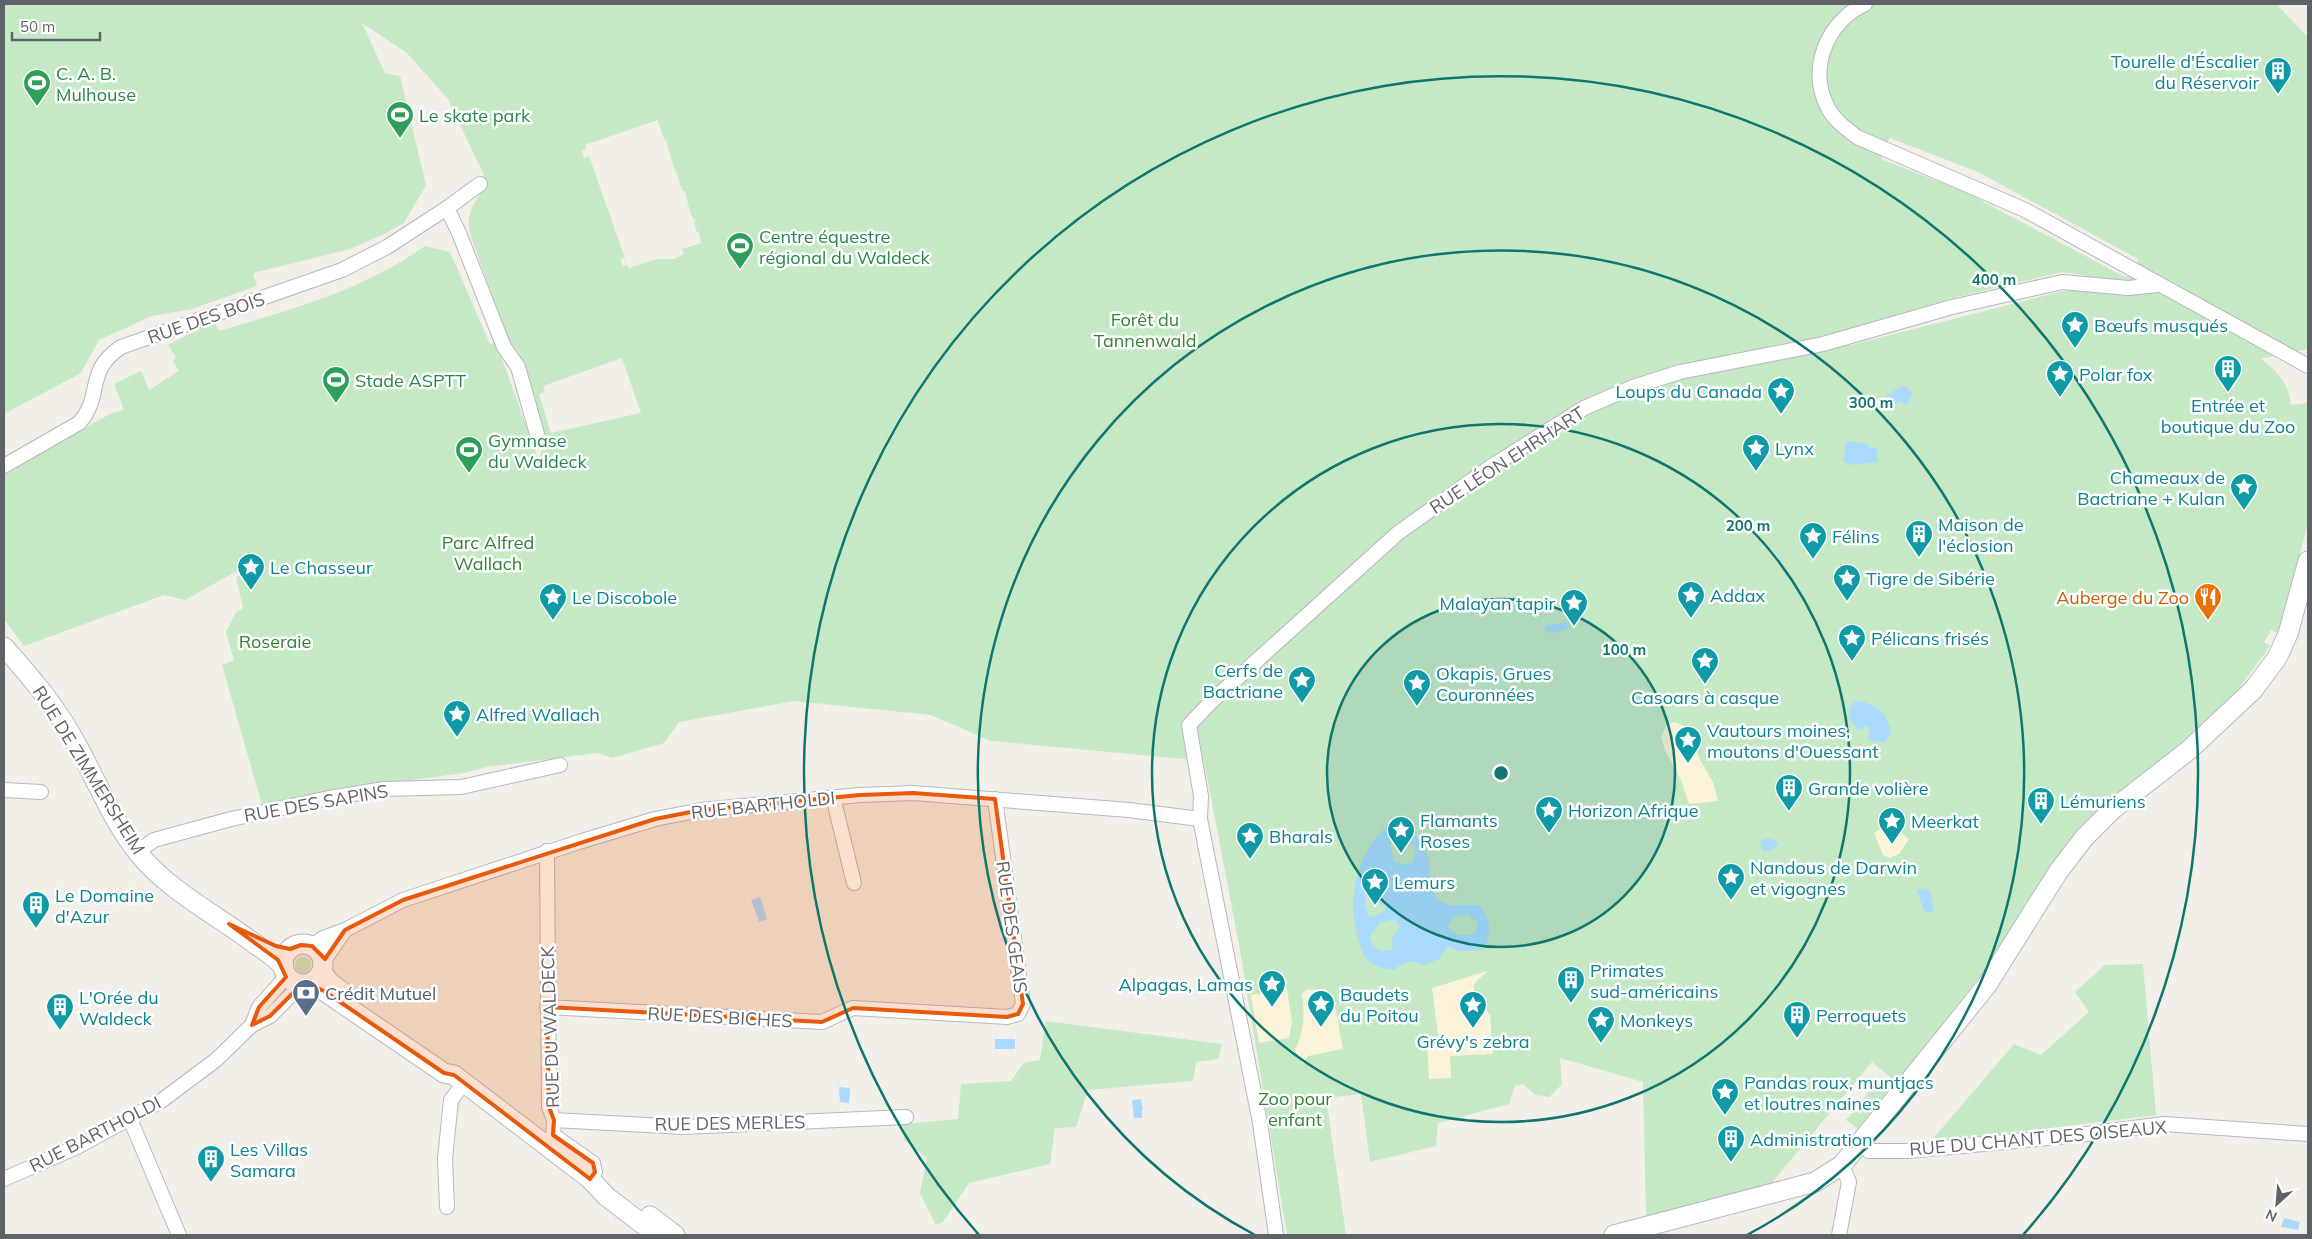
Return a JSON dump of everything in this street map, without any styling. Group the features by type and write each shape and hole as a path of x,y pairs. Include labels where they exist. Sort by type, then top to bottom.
{"main road":[{"path":"1614,1235 1815,1182 1842,1165 1986,985 2058,872 2084,838 2112,810 2188,750 2258,684 2277,658 2288,634 2308,561"},
{"name":"RUE DE ZIMMERSHEIM","path":"4,647 38,684 56,710 120,827 137,852 172,885 271,954 295,978 324,991 444,1072 459,1079 590,1179 607,1197 657,1235"},
{"name":"RUE DE ZIMMERSHEIM","path":"229,924 254,932 276,946 290,949"},
{"path":"301,945 312,946 320,953 323,967 316,979 295,978 284,958 290,949 301,945"},
{"name":"RUE DE ZIMMERSHEIM","path":"323,967 329,982 450,1064 459,1079"},
{"name":"RUE DE ZIMMERSHEIM","path":"590,1179 611,1188 674,1235"}],"street":[{"path":"1865,4 1846,16 1834,29 1825,44 1819,65 1821,92 1828,108 1846,129 1856,137 2025,210 2308,366"},
{"name":"RUE DES BOIS","path":"4,466 79,423 87,414 92,401 99,368 106,358 120,347 342,270 387,247 480,184"},
{"path":"447,208 459,233 504,347 518,367 539,441"},
{"name":"RUE LÉON EHRHART","path":"1200,819 1201,796 1189,725 1212,700 1392,538 1492,466 1584,408 1633,387 1680,372 1823,344 1952,307 2062,282 2128,288 2158,285"},
{"name":"RUE DES SAPINS","path":"137,852 154,840 231,819 329,798 384,789 461,787 560,766"},
{"path":"4,790 41,792"},
{"name":"RUE BARTHOLDI","path":"312,946 323,938 345,930 403,900 548,851 656,819 701,810 913,793 1098,807 1200,819"},
{"path":"833,798 854,883"},
{"name":"RUE DES GEAIS","path":"889,1010 1008,1017 1018,1014 1023,1004 995,799"},
{"path":"1200,819 1260,1123 1276,1235"},
{"name":"RUE DU WALDECK","path":"548,851 547,1007 549,1107 554,1120 553,1134 593,1163 595,1172 590,1179"},
{"name":"RUE BARTHOLDI","path":"323,967 345,930"},
{"name":"RUE BARTHOLDI","path":"4,1179 77,1147 130,1120 192,1079 252,1025 259,1007 295,978"},
{"name":"RUE DES BICHES","path":"547,1007 822,1022 853,1008 889,1010"},
{"path":"447,1207 446,1159 451,1100 459,1079"},
{"name":"RUE DES MERLES","path":"554,1120 683,1127 906,1117"},
{"path":"130,1120 179,1235"},
{"name":"RUE DU CHANT DES OISEAUX","path":"1859,1145 1869,1151 1909,1151 2079,1135 2164,1124 2308,1134"},
{"path":"1839,1235 1849,1182 1842,1165"}],"highlighted area":[{"path":"913,793 995,799 1023,1004 1018,1014 1007,1017 853,1008 822,1022 547,1007 549,1107 554,1120 553,1135 593,1163 595,1172 590,1179 454,1075 444,1073 324,991 304,982 270,1016 252,1025 259,1007 286,977 278,960 229,924 276,946 290,949 301,945 312,946 325,959 345,930 403,900 655,819 701,810 860,795"}],"green space":[{"path":"4,4 2276,4 2308,37 2308,349 2261,359 2282,379 2288,391 2291,405 2308,403 2308,523 2284,616 2277,633 2271,630 2264,642 2270,646 2236,692 2183,742 2118,794 2068,841 1990,964 1896,1082 1872,1062 1770,1185 1646,1217 1643,1082 1560,1058 1562,1084 1549,1097 1535,1095 1523,1084 1515,1086 1509,1104 1438,1123 1436,1146 1370,1162 1361,1094 1326,1098 1346,1235 1287,1235 1240,950 1204,761 991,741 931,715 794,701 679,722 664,743 612,758 598,753 486,767 464,773 333,790 262,805 222,665 234,660 226,632 236,612 243,608 236,577 264,566 260,558 185,600 164,595 24,646 4,619 4,472 112,413 124,410 114,384 141,371 149,390 179,371 173,361 176,358 168,345 215,323 219,331 326,297 376,275 401,262 425,246 450,252 490,344 496,342 538,459 545,443 470,234 469,220 472,207 488,184 448,99 407,53 362,23 385,73 400,76 426,185 404,223 350,249 253,273 257,286 192,309 152,316 99,340 81,373 4,414","holes":["661,119 658,121 661,130 663,130 661,131 665,140 667,140 668,151 670,150 675,171 677,171 679,181 681,181 679,182 683,191 685,191 690,212 692,212 690,213 696,222 694,223 697,232 699,232 701,243 682,249 684,254 674,259 657,259 629,268 627,265 623,266 620,259 625,258 589,156 584,158 582,151 586,149 585,145","1890,138 1978,172 2138,259 2136,272 2125,277 1965,192 1881,159 1882,148","2062,272 2088,276 2089,284 2086,291 2063,291 1855,344 1786,358 1781,352 1783,344 1824,337 1953,298","622,358 641,413 551,433 539,394 545,392 543,386"]},
{"path":"303,957 309,959 311,965 309,971 303,973 297,971 295,965 297,959"},
{"path":"2143,964 2156,1115 1970,1138 1932,1140 2014,1044 2041,1055 2089,1012 2075,992 2105,965"},
{"path":"1046,1021 1222,1044 1218,1059 1196,1062 1193,1081 1088,1090 1076,1127 1055,1128 1050,1164 969,1183 943,1222 936,1225 920,1193 927,1158 904,1140 902,1124 958,1119 961,1084 1011,1081 1024,1063 1040,1060"},
{"path":"1881,1077 1892,1086 1858,1129 1846,1120"}],"sand":[{"name":"Vautours moines, moutons d'Ouessant","path":"1674,722 1687,727 1699,758 1713,782 1718,801 1689,804 1682,783 1665,750 1661,737 1667,725"},
{"name":"Meerkat","path":"1893,820 1896,823 1893,827 1909,839 1899,854 1890,858 1883,855 1874,833"},
{"path":"1487,971 1474,984 1474,994 1490,1015 1493,1054 1450,1056 1451,1078 1429,1079 1427,1044 1439,1042 1432,988"},
{"name":"Alpagas, Lamas","path":"1287,989 1292,1022 1289,1038 1259,1043 1251,995"},
{"name":"Baudets du Poitou","path":"1325,989 1333,996 1343,1049 1308,1056 1303,1064 1295,1050 1303,1023 1302,994 1306,990"}],"water":[{"path":"1903,385 1913,393 1907,405 1900,401 1894,405 1887,395"},
{"path":"1846,441 1868,444 1869,448 1877,448 1878,462 1853,465 1843,462"},
{"path":"1566,622 1569,626 1566,630 1550,633 1545,631 1546,626"},
{"path":"1857,701 1870,704 1884,715 1890,733 1885,742 1867,739 1870,734 1868,725 1858,730 1850,719 1849,712 1852,704"},
{"path":"1390,824 1407,827 1423,844 1428,856 1432,890 1438,900 1450,905 1479,905 1486,915 1489,927 1488,939 1483,950 1458,951 1451,947 1446,948 1439,959 1424,965 1408,962 1394,970 1376,965 1366,958 1355,926 1354,894 1362,862 1369,848","holes":["1398,836 1402,836 1411,843 1416,852 1413,862 1405,865 1394,861 1390,844","1383,882 1391,886 1383,894 1380,904 1385,906 1385,910 1374,917 1370,917 1365,905 1367,891 1371,883","1468,914 1478,923 1475,933 1468,935 1454,933 1448,927 1451,921 1458,916","1390,920 1397,921 1400,927 1392,938 1393,947 1390,951 1380,950 1372,946 1370,936 1380,923"]},
{"path":"1768,838 1776,841 1778,845 1772,850 1763,851 1760,841"},
{"path":"1926,888 1931,893 1934,909 1932,912 1926,912 1923,909 1917,890"},
{"path":"760,897 767,919 759,922 751,900"},
{"path":"995,1039 1015,1039 1015,1049 995,1049"},
{"path":"839,1087 850,1088 849,1103 840,1102"},
{"path":"1141,1099 1142,1118 1134,1118 1132,1100"},
{"path":"2284,1218 2300,1222 2298,1230 2281,1227"}],"place":[{"name":"Tourelle d'Éscalier du Réservoir","path":"2278,95"},
{"name":"C. A. B. Mulhouse","path":"37,107"},
{"name":"Le skate park","path":"400,139"},
{"name":"Centre équestre régional du Waldeck","path":"740,270"},
{"name":"Bœufs musqués","path":"2075,349"},
{"name":"Entrée et boutique du Zoo","path":"2228,393"},
{"name":"Polar fox","path":"2060,398"},
{"name":"Stade ASPTT","path":"336,404"},
{"name":"Loups du Canada","path":"1781,415"},
{"name":"Lynx","path":"1756,472"},
{"name":"Gymnase du Waldeck","path":"469,474"},
{"name":"Chameaux de Bactriane + Kulan","path":"2244,511"},
{"name":"Maison de l'éclosion","path":"1919,558"},
{"name":"Félins","path":"1813,560"},
{"name":"Le Chasseur","path":"251,591"},
{"name":"Tigre de Sibérie","path":"1847,602"},
{"name":"Addax","path":"1691,619"},
{"name":"Le Discobole","path":"553,621"},
{"name":"Auberge du Zoo","path":"2208,621"},
{"name":"Malayan tapir","path":"1574,627"},
{"name":"Pélicans frisés","path":"1852,662"},
{"name":"Casoars à casque","path":"1705,685"},
{"name":"Cerfs de Bactriane","path":"1302,704"},
{"name":"Okapis, Grues Couronnées","path":"1417,707"},
{"name":"Alfred Wallach","path":"457,738"},
{"name":"Vautours moines, moutons d'Ouessant","path":"1688,764"},
{"name":"Grande volière","path":"1789,812"},
{"name":"Lémuriens","path":"2041,825"},
{"name":"Horizon Afrique","path":"1549,834"},
{"name":"Meerkat","path":"1892,845"},
{"name":"Flamants Roses","path":"1401,854"},
{"name":"Bharals","path":"1250,860"},
{"name":"Nandous de Darwin et vigognes","path":"1731,901"},
{"name":"Lemurs","path":"1375,906"},
{"name":"Le Domaine d'Azur","path":"36,929"},
{"name":"Primates sud-américains","path":"1571,1004"},
{"name":"Alpagas, Lamas","path":"1272,1008"},
{"name":"Crédit Mutuel","path":"306,1017"},
{"name":"Baudets du Poitou","path":"1321,1028"},
{"name":"Grévy's zebra","path":"1473,1029"},
{"name":"L'Orée du Waldeck","path":"60,1031"},
{"name":"Perroquets","path":"1797,1039"},
{"name":"Monkeys","path":"1601,1044"},
{"name":"Pandas roux, muntjacs et loutres naines","path":"1725,1116"},
{"name":"Administration","path":"1731,1163"},
{"name":"Les Villas Samara","path":"211,1183"}],"park label":[{"name":"Forêt du Tannenwald","path":"1145,329"},
{"name":"Parc Alfred Wallach","path":"488,552"},
{"name":"Roseraie","path":"275,641"},
{"name":"Zoo pour enfant","path":"1295,1108"}]}
